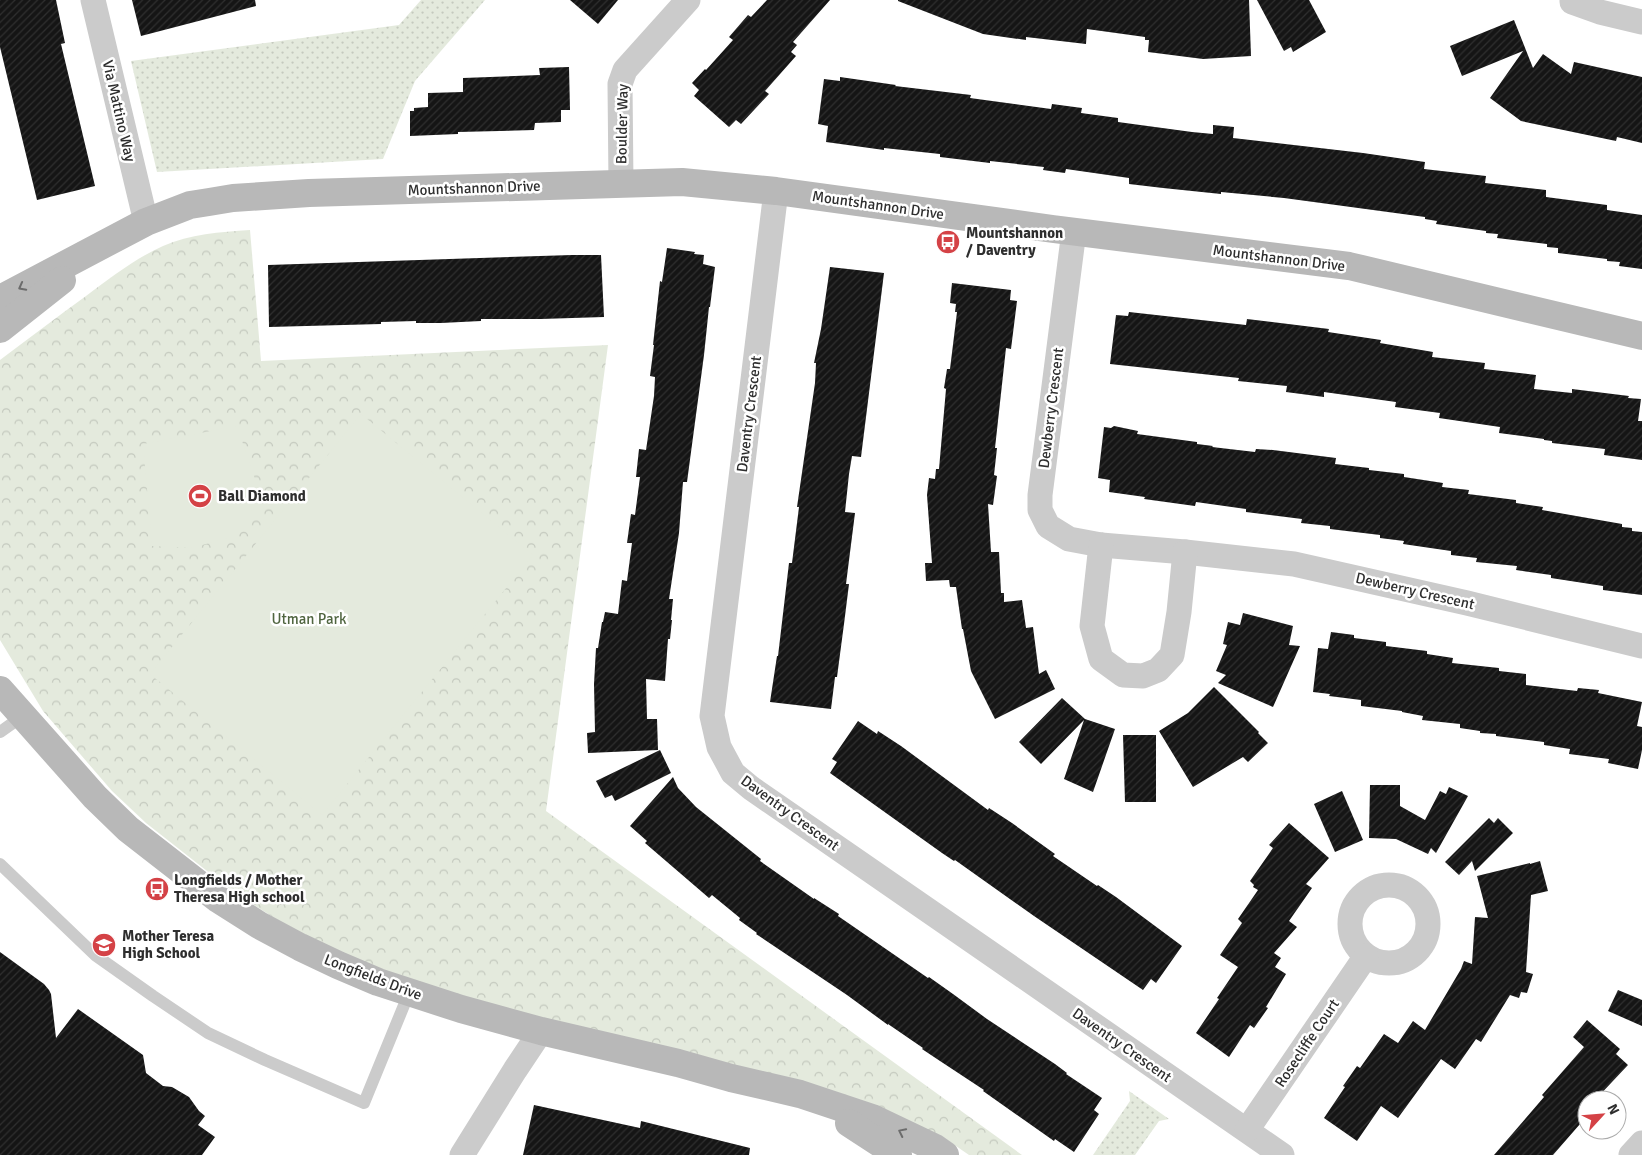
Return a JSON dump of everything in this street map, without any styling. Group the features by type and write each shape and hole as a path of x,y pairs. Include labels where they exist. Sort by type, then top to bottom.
{"street":[{"name":"Via Mattino Way","path":"93,0 146,222"},
{"name":"Boulder Way","path":"621,184 620,84 625,70 688,0"},
{"path":"1572,0 1572,2 1600,12 1639,14"},
{"name":"Mountshannon Drive","path":"0,299 146,222 190,205 233,198 319,193 682,182 776,191 1349,266 1642,336"},
{"name":"Daventry Crescent","path":"776,191 712,716 719,747 733,772 751,788 1282,1155"},
{"name":"Dewberry Crescent","path":"1074,231 1042,485 1040,510 1048,526 1069,539 1101,546 1185,552 1294,564 1467,603 1642,646"},
{"name":"Mountshannon Drive","path":"0,329 112,240"},
{"path":"1101,546 1092,626 1101,659 1123,675 1143,676 1158,670 1172,655 1185,552"},
{"name":"Longfields Drive","path":"0,673 24,716"},
{"name":"Longfields Drive","path":"0,690 95,797 128,829 218,899 259,925 338,966 409,993 541,1032 678,1063 800,1094 872,1118 935,1148 945,1155"},
{"name":"Rosecliffe Court","path":"1247,1130 1366,956"},
{"path":"462,1155 541,1032"},
{"name":"Longfields Drive","path":"800,1094 898,1155"},
{"path":"1631,1155 1642,1143"}],"lane":[{"path":"0,732 24,716"},
{"path":"0,864 95,955 208,1033 364,1103 409,993"}],"green space":[{"path":"421,0 485,0 415,81 383,159 157,172 131,61 399,25"},
{"name":"Utman Park","path":"250,230 261,361 608,345 546,811 1022,1155 969,1155 940,1135 558,1026 395,976 317,941 276,919 235,893 146,823 112,791 43,711 0,640 0,360 114,275 153,251 173,242 194,236"},
{"path":"361,414 533,555 322,815 150,674"},
{"name":"Ball Diamond","path":"237,426 255,479 251,513 228,538 191,548 152,546 143,444"},
{"path":"1129,1091 1169,1119 1159,1121 1135,1155 1093,1155 1130,1101"}],"building":[{"path":"0,0 56,0 65,43 61,44 95,186 37,200 0,47"},
{"path":"132,0 255,0 256,6 141,36"},
{"path":"570,0 618,0 598,24"},
{"path":"767,0 830,0 793,42 797,45 791,52 796,56 765,91 769,94 741,124 736,120 729,127 694,96 699,90 692,83 733,40 729,37 748,15 751,17"},
{"path":"898,0 1249,0 1251,56 1203,59 1148,52 1149,40 1145,40 1145,37 1087,29 1086,44 1026,37 1026,40 983,34"},
{"path":"1257,0 1309,0 1326,32 1293,52 1291,47 1284,51"},
{"path":"1514,20 1533,68 1543,54 1571,74 1574,62 1642,77 1642,143 1617,137 1616,141 1521,121 1490,98 1523,51 1462,76 1450,46"},
{"path":"569,67 570,110 561,110 561,122 535,123 534,130 458,132 458,134 410,136 410,111 414,111 414,108 428,107 428,93 463,92 463,78 540,75 539,68"},
{"path":"840,77 971,95 970,98 1051,109 1052,104 1082,108 1081,113 1118,118 1118,122 1192,132 1213,134 1213,125 1234,127 1233,138 1425,162 1424,169 1486,176 1485,183 1546,190 1546,197 1607,205 1607,210 1642,215 1642,269 1619,266 1620,262 1607,261 1607,259 1558,253 1558,248 1547,247 1547,244 1497,238 1498,234 1486,233 1486,231 1436,224 1437,221 1425,219 1425,217 1284,198 1221,192 1221,194 1129,184 1129,178 1066,169 1065,173 1043,170 1044,167 990,161 990,163 940,157 940,154 884,148 884,150 826,142 828,126 818,124 824,79 840,81"},
{"path":"667,248 704,255 703,264 715,267 687,482 683,482 679,533 669,599 673,599 672,620 670,639 668,639 665,681 646,679 647,719 657,719 658,750 588,753 587,733 595,732 594,684 596,648 598,648 605,612 618,614 622,580 627,581 632,543 627,543 631,514 635,515 640,477 636,477 639,449 646,450 654,396 655,377 650,376 660,281 662,282"},
{"path":"601,255 604,317 481,319 481,321 441,323 416,323 416,321 381,322 381,324 269,327 268,265"},
{"path":"830,267 884,273 861,457 852,456 849,474 845,512 855,513 846,584 849,584 831,709 770,702 778,656 789,563 792,563 799,507 797,507 815,383 816,363 814,363"},
{"path":"952,283 1011,290 1010,300 1017,301 1011,349 1006,348 995,448 997,448 994,475 997,476 993,505 988,504 991,552 999,552 1001,593 1004,593 1004,602 1022,600 1026,628 1033,627 1039,674 1046,670 1055,689 995,719 971,671 956,587 950,587 949,580 926,581 925,563 932,563 927,495 929,478 935,479 936,469 939,469 946,389 944,388 947,369 950,369 957,312 955,312 956,304 950,303"},
{"path":"1129,312 1246,325 1247,319 1329,329 1328,332 1381,340 1380,343 1433,352 1432,357 1485,363 1484,369 1536,375 1534,389 1572,393 1572,389 1641,399 1638,421 1642,421 1642,460 1604,455 1605,449 1552,443 1552,441 1544,439 1499,433 1500,427 1439,418 1440,413 1395,407 1396,402 1324,392 1324,397 1286,392 1287,386 1238,381 1239,378 1110,364 1116,315 1128,316"},
{"path":"1114,426 1138,431 1137,434 1197,442 1197,444 1212,447 1255,452 1256,449 1273,450 1336,458 1335,464 1404,474 1404,477 1443,483 1442,487 1469,490 1468,494 1516,500 1516,503 1543,507 1542,510 1622,524 1622,527 1632,528 1632,531 1642,532 1642,595 1603,590 1603,586 1551,578 1551,575 1516,570 1517,566 1476,562 1477,558 1451,555 1451,551 1403,544 1404,541 1380,538 1380,535 1330,529 1330,526 1301,523 1302,519 1246,512 1246,509 1196,502 1195,506 1109,492 1110,480 1098,478 1104,427 1111,428"},
{"path":"1243,613 1293,626 1289,645 1300,646 1273,707 1218,683 1226,675 1216,671 1227,645 1223,644 1228,622 1240,625"},
{"path":"1331,632 1354,635 1354,638 1386,642 1386,646 1427,651 1427,654 1453,658 1452,663 1499,668 1499,671 1526,674 1526,685 1577,691 1578,688 1599,690 1598,693 1642,702 1637,726 1642,727 1642,750 1638,769 1608,763 1609,759 1569,754 1570,749 1544,745 1544,742 1480,733 1480,731 1460,728 1460,724 1422,720 1423,716 1402,711 1361,706 1361,700 1313,692 1318,648 1328,649"},
{"path":"1214,687 1268,743 1248,762 1243,757 1193,787 1159,731 1188,713"},
{"path":"1062,698 1085,719 1115,729 1093,792 1064,779 1084,720 1041,764 1019,742"},
{"path":"858,721 877,734 878,731 901,746 988,810 989,808 1012,823 1055,854 1053,856 1116,897 1182,946 1156,983 1151,979 1143,990 955,860 942,853 830,773 837,762 832,759"},
{"path":"1123,735 1156,735 1156,802 1125,802"},
{"path":"660,750 671,773 615,801 612,795 605,798 596,781"},
{"path":"673,777 678,788 696,807 761,859 760,861 1102,1098 1094,1110 1099,1114 1074,1152 1055,1139 1054,1141 984,1090 756,934 712,895 709,898 645,843 647,841 630,826"},
{"path":"1370,785 1400,785 1400,806 1425,820 1440,791 1446,794 1449,787 1468,796 1436,853 1431,848 1428,854 1396,839 1369,838"},
{"path":"1342,791 1363,840 1335,852 1314,804"},
{"path":"1489,818 1494,823 1498,818 1513,833 1475,871 1472,861 1459,875 1445,862"},
{"path":"1289,823 1329,858 1306,884 1312,888 1289,921 1297,927 1274,953 1281,958 1275,967 1286,974 1266,1007 1268,1008 1254,1028 1250,1025 1229,1057 1196,1033 1238,967 1220,955 1242,923 1238,919 1258,890 1253,887 1254,885 1250,881 1273,848 1269,845"},
{"path":"1540,861 1548,891 1531,895 1526,972 1533,974 1527,993 1521,992 1519,998 1510,995 1481,1042 1476,1039 1455,1069 1441,1059 1398,1118 1381,1106 1357,1141 1324,1118 1357,1066 1360,1068 1384,1034 1398,1043 1413,1021 1425,1030 1464,961 1472,964 1475,917 1488,918 1477,876"},
{"path":"0,952 44,984 49,990 56,1038 78,1009 143,1055 146,1073 163,1086 172,1087 189,1097 205,1116 198,1125 215,1137 202,1155 0,1155"},
{"path":"1618,990 1642,1000 1642,1026 1608,1011"},
{"path":"1587,1020 1620,1049 1616,1054 1628,1065 1604,1090 1577,1090 1577,1127 1553,1155 1494,1155 1544,1097 1542,1095 1584,1047 1573,1037"},
{"path":"534,1105 640,1128 641,1121 750,1148 749,1155 523,1155"}],"place":[{"name":"Mountshannon / Daventry","path":"948,242"},
{"name":"Ball Diamond","path":"200,496"},
{"name":"Longfields / Mother Theresa High school","path":"157,889"},
{"name":"Mother Teresa High School","path":"104,945"}]}
